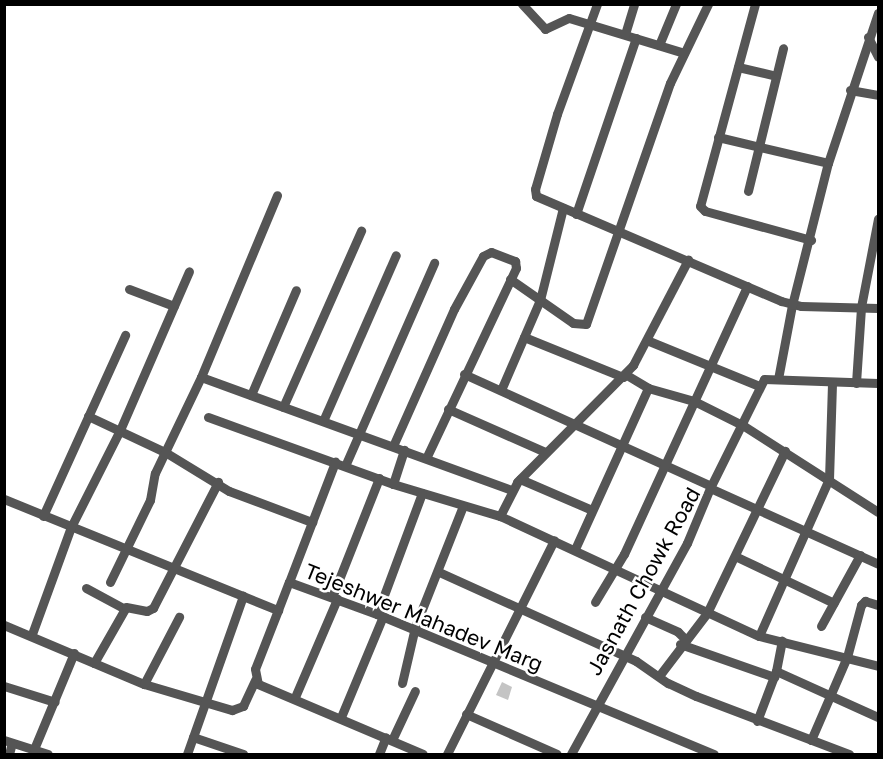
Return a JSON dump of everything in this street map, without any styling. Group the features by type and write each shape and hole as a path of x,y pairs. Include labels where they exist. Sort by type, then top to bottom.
{"street":[{"path":"522,4 545,29 569,18 684,53"},
{"path":"597,4 534,192 540,199 792,305 879,308"},
{"path":"625,34 634,4"},
{"path":"659,45 676,4"},
{"path":"510,279 573,323 586,324 654,126 684,53 708,4"},
{"path":"754,4 699,203 702,209 811,240"},
{"path":"778,379 792,305 811,240 828,163 868,37 879,13"},
{"path":"868,37 879,57"},
{"path":"576,214 636,38"},
{"path":"748,191 783,48"},
{"path":"738,67 776,76"},
{"path":"850,90 879,95"},
{"path":"718,137 828,163"},
{"path":"110,582 150,500 154,473 201,377 277,195"},
{"path":"501,390 540,300 563,208"},
{"path":"856,383 861,307 879,219"},
{"path":"283,407 361,231"},
{"path":"393,446 454,309 485,254 514,261 510,279 426,458"},
{"path":"323,421 396,255"},
{"path":"500,516 511,490 520,479 624,376 649,340 688,260"},
{"path":"289,582 312,522 340,464 358,434 434,263"},
{"path":"32,634 71,526 120,430 189,271"},
{"path":"595,602 615,568 747,286"},
{"path":"129,289 174,306"},
{"path":"251,395 296,290"},
{"path":"43,516 125,335"},
{"path":"524,337 624,376 648,388 694,401 785,451 879,512"},
{"path":"649,340 759,386"},
{"path":"465,374 711,486 739,424 764,380 879,383"},
{"path":"201,377 511,490"},
{"path":"759,636 808,530 829,478 832,382"},
{"path":"575,549 648,388"},
{"path":"448,409 545,452"},
{"path":"88,416 165,452 218,482 229,491 312,522"},
{"path":"208,417 393,484 500,516 759,636 879,666"},
{"path":"393,484 404,450"},
{"path":"659,676 707,613 737,557 785,451"},
{"path":"295,697 379,478"},
{"path":"520,479 592,510"},
{"path":"94,663 124,609 132,606 151,610 218,482"},
{"name":"Jasnath Chowk Road","path":"572,754 622,656 687,543 710,488 808,530 879,564"},
{"path":"341,717 380,615 422,493"},
{"path":"4,499 278,610"},
{"path":"402,683 415,629 463,506"},
{"path":"447,754 491,660 554,540"},
{"path":"821,626 860,555"},
{"path":"737,557 834,603"},
{"path":"439,572 757,721 849,754"},
{"name":"Tejeshwer Mahadev Marg","path":"204,703 240,709 255,680 255,669 289,582 415,629 595,707 714,754"},
{"path":"86,588 124,609"},
{"path":"187,754 243,596"},
{"path":"811,740 847,657 861,605 865,602 879,605"},
{"path":"645,616 678,632 683,642 830,694 879,717"},
{"path":"144,684 179,617"},
{"path":"4,625 32,634 144,684 204,703"},
{"path":"757,721 775,674 782,641"},
{"path":"34,749 74,653"},
{"path":"255,680 423,754"},
{"path":"4,686 55,702"},
{"path":"379,754 415,691"},
{"path":"466,714 557,754"},
{"path":"193,737 243,754"},
{"path":"9,754 8,742 48,754"}],"building":[{"path":"502,682 512,687 508,700 496,695"}]}
